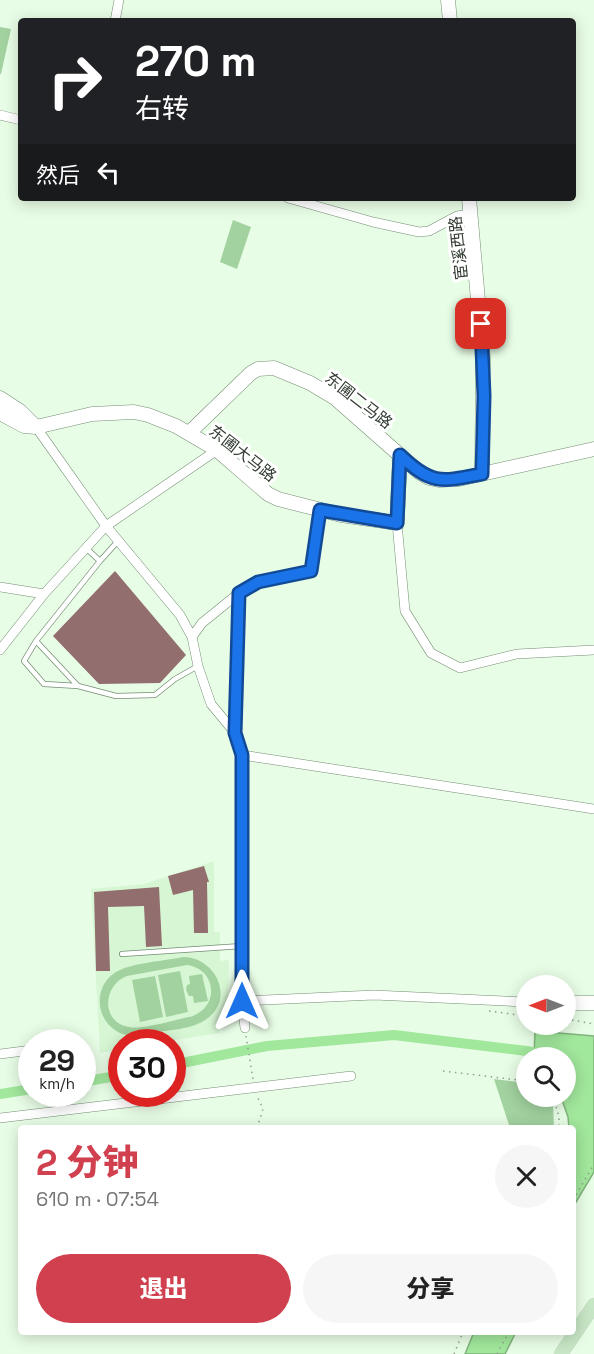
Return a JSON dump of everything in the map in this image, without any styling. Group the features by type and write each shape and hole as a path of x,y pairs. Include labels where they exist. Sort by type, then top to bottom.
{"main road":[{"path":"576,1332 594,1305"},
{"path":"561,1354 574,1335"}],"street":[{"path":"116,18 119,0"},
{"path":"447,0 450,18"},
{"path":"0,115 18,119"},
{"path":"299,201 419,232 429,231 450,219 471,214"},
{"name":"宦溪西路","path":"469,201 483,357 482,474"},
{"name":"东圃二马路","path":"189,433 251,373 258,369 274,368 335,398 419,472 429,478 448,480 594,449"},
{"path":"0,398 20,411 36,427 106,526 180,615 192,637 198,666 211,704 235,733"},
{"name":"东圃大马路","path":"36,427 76,417 134,412 160,419 217,450 268,494 320,510 397,523"},
{"path":"0,413 24,426 36,427"},
{"path":"0,650 44,594 106,526 217,450"},
{"path":"400,455 397,523 405,611 431,653 460,668 517,654 594,650"},
{"path":"192,637 202,622 239,593 258,582 311,571 320,510"},
{"path":"0,587 44,594"},
{"path":"239,593 235,733 242,755 242,1001 245,1028"},
{"path":"242,755 594,809"},
{"path":"242,1001 374,995 516,1002"},
{"path":"576,1003 594,1003"},
{"path":"0,1054 18,1052"},
{"path":"0,1118 351,1076"}],"lane":[{"path":"118,541 36,641 24,661 44,684 78,686 116,696 155,695 175,679 198,666"},
{"path":"86,548 100,561"},
{"path":"36,641 78,686"},
{"path":"122,954 242,946"}],"path":[{"path":"483,1000 483,1010 516,1015"},
{"path":"576,1021 594,1024"},
{"path":"245,1028 252,1076 263,1109 258,1125"},
{"path":"443,1071 516,1080"},
{"path":"557,1107 559,1125"},
{"path":"576,1195 594,1164"},
{"path":"454,1354 462,1335"},
{"path":"497,1354 507,1335"}],"shaded area":[{"path":"0,27 11,29 1,74 0,74"},
{"path":"233,220 251,227 237,269 220,262"},
{"path":"214,861 214,932 220,932 220,961 229,960 227,1023 219,1023 220,1033 186,1038 186,1029 108,1029 108,1051 100,1053 91,889 144,884"},
{"path":"183,957 204,964 218,980 220,1000 216,1009 202,1022 180,1029 114,1029 102,1014 100,996 103,987 116,972 130,966","holes":["187,965 204,973 209,980 211,996 202,1011 193,1016 135,1028 120,1024 109,1011 109,995 113,987 127,976"]},
{"path":"180,971 188,1012 166,1017 158,975"},
{"path":"202,974 208,1001 194,1003 193,996 189,996 186,990 187,985 190,984 189,976"},
{"path":"155,976 163,1017 140,1022 132,980"},
{"path":"535,1035 594,1036 594,1172 576,1202 576,1125 569,1125 564,1107 576,1107 576,1047 534,1047"},
{"path":"494,1079 516,1082 516,1107 553,1107 554,1125 509,1125"},
{"path":"473,1335 514,1335 505,1354 465,1354"}],"building":[{"path":"115,571 186,655 160,683 99,684 53,636"},
{"path":"204,866 209,882 207,882 208,933 194,933 193,890 173,895 168,876"},
{"path":"159,887 162,946 146,947 144,906 108,907 110,971 96,971 94,892"}],"waterway":[{"path":"186,1062 267,1046 394,1035 516,1050"},
{"path":"96,1080 108,1077"},
{"path":"0,1094 18,1091"}],"route":[{"path":"242,1001 242,755 235,733 239,593 258,582 311,571 320,510 397,523 400,455 429,478 448,480 482,474 484,396 481,324"}]}
